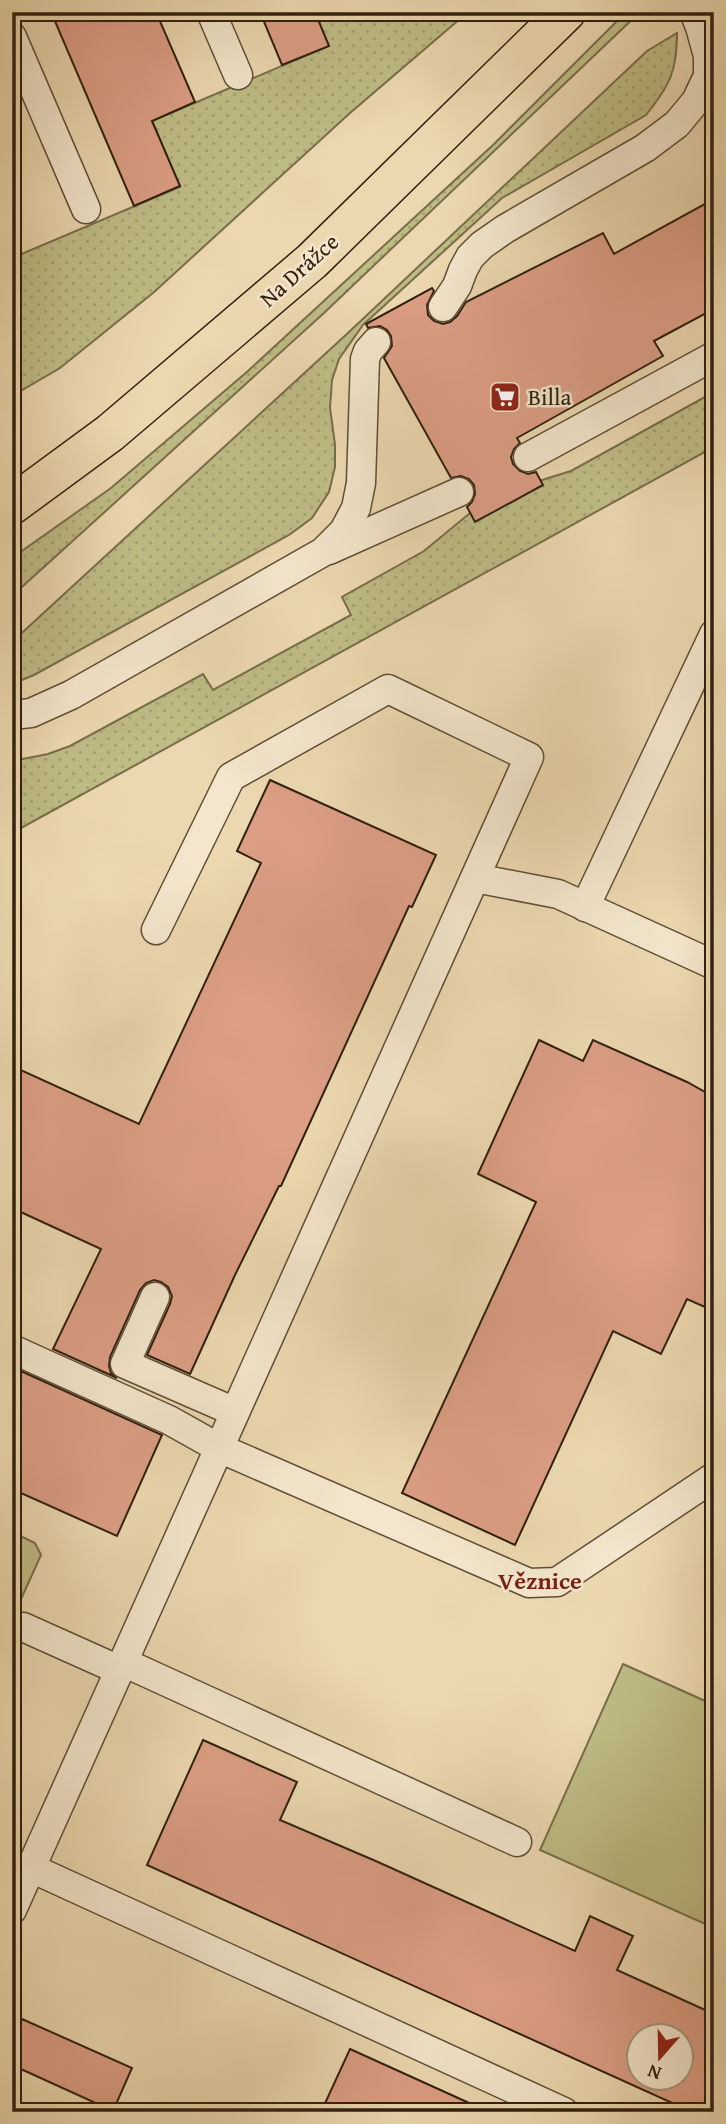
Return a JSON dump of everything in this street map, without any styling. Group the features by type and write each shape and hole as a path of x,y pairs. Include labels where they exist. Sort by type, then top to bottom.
{"main road":[{"name":"Na Drážce","path":"12,505 110,433 313,261 566,12"}],"lane":[{"path":"211,12 238,75"},
{"path":"697,20 714,56"},
{"path":"443,307 457,286 470,257 482,245 645,148 677,124 695,101 708,76 708,56 697,20"},
{"path":"12,37 86,209"},
{"path":"323,552 344,531 356,508 361,483 365,359 376,342"},
{"path":"528,457 714,356"},
{"path":"19,716 83,688 323,552 459,492"},
{"path":"585,907 714,634"},
{"path":"12,1910 23,1876 121,1666 529,757 388,689 231,777 156,930"},
{"path":"475,878 558,894 714,965"},
{"path":"155,1297 125,1363 235,1412"},
{"path":"12,1349 169,1420 219,1448 529,1583 556,1582 714,1477"},
{"path":"23,1627 121,1666 517,1842"},
{"path":"23,1876 564,2112"}],"shaded area":[{"path":"314,12 468,12 350,113 153,293 60,368 12,396 12,310 20,306 12,286 12,258 180,187 152,121 329,46"},
{"path":"626,12 640,12 324,313 12,596 12,558 111,488 248,371 493,145"},
{"path":"677,33 674,68 661,95 646,115 502,198 363,325 339,359 332,380 330,408 335,467 329,492 312,518 289,535 34,675 12,684 12,642 349,332 647,51"},
{"path":"714,392 714,447 12,833 12,761 48,754 70,746 203,674 213,690 351,615 342,597 424,551 470,513 542,480 571,471"},
{"path":"12,1532 35,1543 41,1555 12,1619"},
{"path":"623,1664 714,1705 714,1928 540,1850"}],"building":[{"path":"51,12 156,12 195,102 152,121 180,186 134,206"},
{"path":"260,12 315,12 329,46 282,65"},
{"path":"714,199 714,309 654,341 663,356 517,438 520,443 511,457 513,464 528,474 536,472 543,485 475,522 467,507 475,494 474,485 461,476 451,478 384,358 392,346 391,336 380,326 368,328 366,324 432,288 434,291 427,305 428,315 443,324 450,322 466,302 603,233 614,254"},
{"path":"270,780 436,855 412,907 409,906 281,1186 235,1275 190,1374 147,1355 172,1296 168,1287 154,1280 146,1283 140,1290 110,1357 111,1373 117,1378 53,1349 101,1249 12,1208 12,1066 139,1124 261,863 237,851"},
{"path":"539,1040 583,1061 593,1040 714,1097 714,1311 687,1299 661,1354 613,1331 515,1545 402,1493 536,1202 478,1174"},
{"path":"12,1367 162,1435 117,1536 12,1489"},
{"path":"203,1740 297,1782 280,1820 575,1951 590,1916 633,1936 617,1970 714,2014 714,2112 692,2112 648,2092 694,2092 694,2022 624,2022 624,2081 147,1865"},
{"path":"22,2019 132,2068 113,2111 12,2065 12,2041"},
{"path":"350,2049 489,2112 321,2112"}],"place":[{"name":"Billa","path":"505,397"}],"district":[{"name":"Věznice","path":"540,1581"}]}
